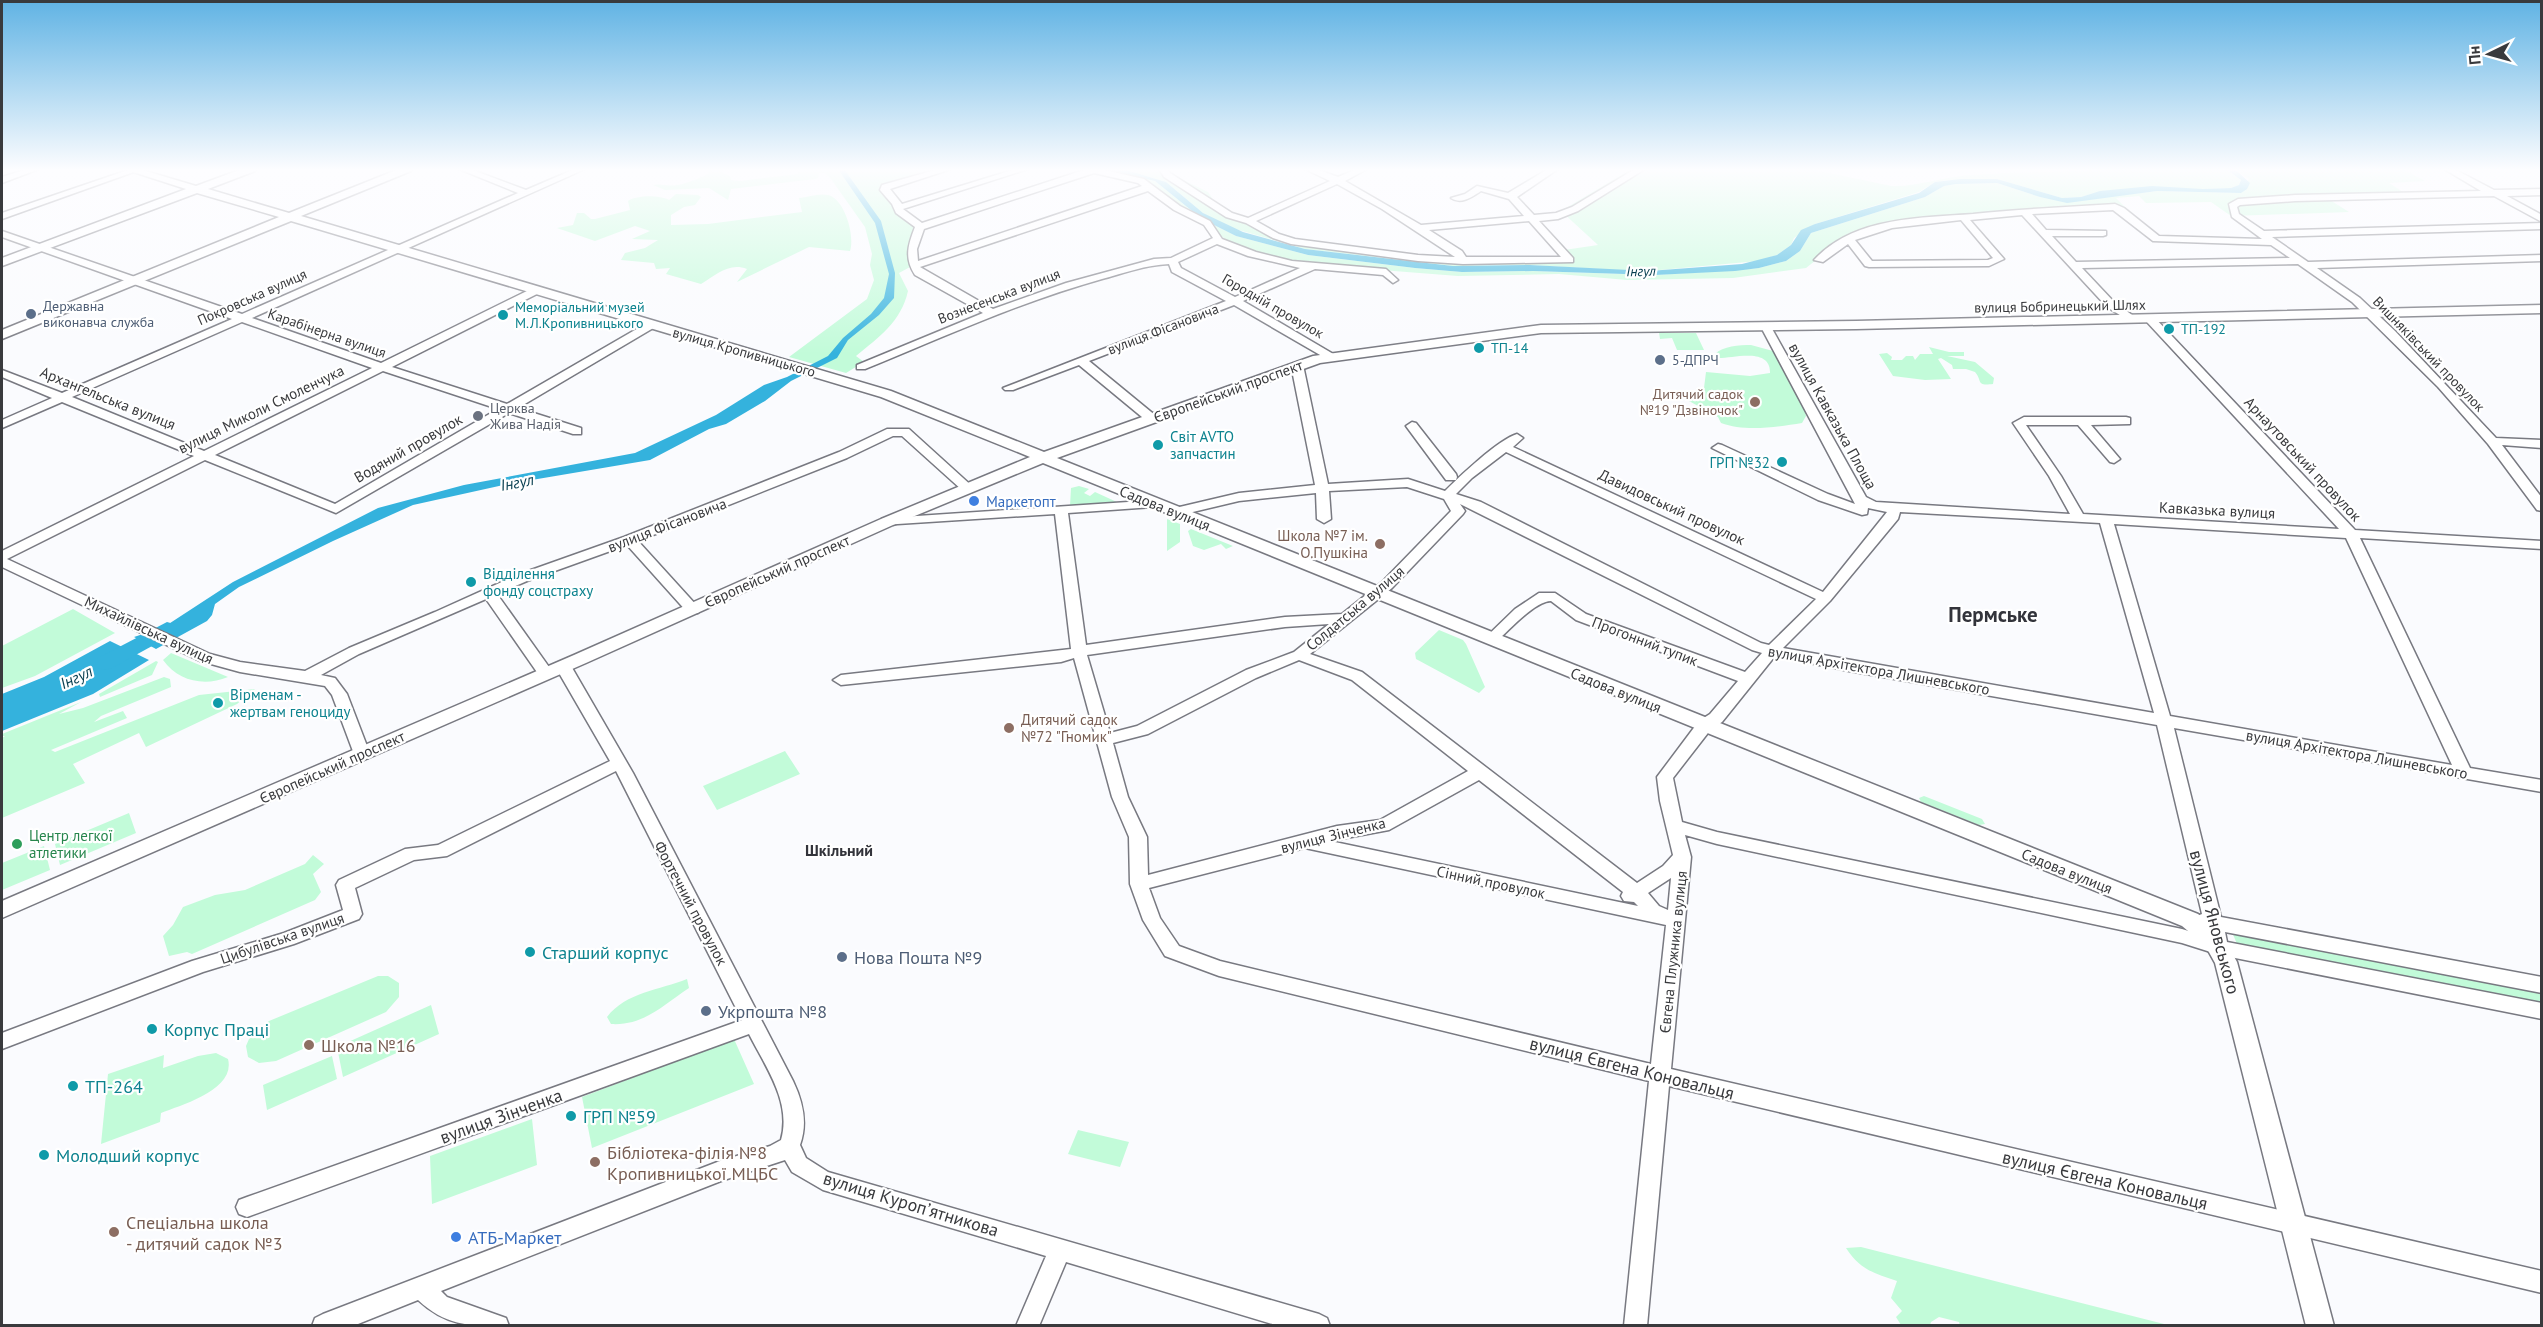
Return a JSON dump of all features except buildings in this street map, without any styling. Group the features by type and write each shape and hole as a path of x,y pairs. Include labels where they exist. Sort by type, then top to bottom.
{"main road":[{"path":"2,262 84,231"},
{"path":"2,335 258,231"},
{"name":"вулиця Кропивницького","path":"338,231 886,394 1043,458"},
{"name":"вулиця Бобринецький Шлях","path":"1580,327 1766,327 2541,309"},
{"name":"Європейський проспект","path":"2,910 693,610 886,522 967,487 1043,458 1297,365 1331,357 1541,329 1580,327"},
{"name":"Садова вулиця","path":"1043,458 2190,920 2206,931 2220,948"},
{"name":"вулиця Яновського","path":"2220,948 2320,1326"}],"street":[{"name":"Покровська вулиця","path":"2,424 439,231"},
{"path":"919,231 912,249 914,266 919,273 992,313"},
{"path":"914,266 1019,231"},
{"path":"1213,231 1218,237 1217,240 1274,260 1292,264 1386,272 1393,280"},
{"path":"1267,231 1294,242 1407,257 1463,261 1569,260 1541,231"},
{"path":"1423,231 1458,253 1463,261"},
{"path":"1819,260 1864,231"},
{"path":"1849,239 1869,264 1989,263 1999,260 1975,231"},
{"path":"2145,231 2156,240 2275,243"},
{"name":"Вишняківський провулок","path":"2258,231 2306,263 2371,314 2442,385 2492,441 2535,491 2541,507"},
{"path":"2262,234 2369,231"},
{"path":"2044,233 2103,233"},
{"path":"2044,233 2110,305 2131,319"},
{"name":"Карабінерна вулиця","path":"2,234 382,368 577,431"},
{"name":"Вознесенська вулиця","path":"861,367 992,313 1070,285 1154,262 1173,261 1217,240"},
{"path":"2074,265 2541,258"},
{"name":"Городній провулок","path":"1173,261 1176,270 1235,301 1331,357"},
{"name":"вулиця Фісановича","path":"1009,388 1235,301 1315,265"},
{"name":"вулиця Миколи Смоленчука","path":"2,556 535,291"},
{"name":"Арнаутовський провулок","path":"2150,318 2351,534 2464,772"},
{"name":"Водяний провулок","path":"336,509 651,325"},
{"name":"вулиця Кавказька Площа","path":"1766,327 1866,506"},
{"path":"1080,360 1152,418"},
{"path":"1297,365 1322,488 1324,519"},
{"name":"Архангельська вулиця","path":"2,373 336,509"},
{"path":"2079,518 2055,476 2019,423 2024,421 2126,421"},
{"path":"2081,421 2114,459"},
{"path":"1412,426 1451,477"},
{"name":"вулиця Фісановича","path":"307,676 354,651 488,592 629,540 832,460 891,432 905,432 967,487"},
{"path":"1476,505 1458,511 1448,495 1468,475 1517,438"},
{"path":"2492,441 2541,444"},
{"name":"Давидовський провулок","path":"1504,447 1826,598"},
{"name":"вулиця Кавказька Площа","path":"1718,448 1823,497 1866,506"},
{"path":"1408,483 1468,475"},
{"name":"вулиця Архітектора Лишневського","path":"1176,512 1239,497 1322,488 1408,483 1476,505 1757,647 2164,721 2541,786"},
{"path":"886,522 1153,502"},
{"name":"Кавказька вулиця","path":"1866,506 1874,519 1889,514 2079,518 2541,545"},
{"name":"вулиця Євгена Коновальця","path":"1061,510 1078,651 1120,798 1138,837 1139,884 1152,920 1172,951 1219,968 1660,1075 2541,1282"},
{"name":"Солдатська вулиця","path":"1103,741 1142,730 1251,674 1299,655 1387,585 1458,511"},
{"name":"Євгена Плужника вулиця","path":"1635,1326 1682,857 1665,777 1705,725 1716,718 1772,650 1826,598 1889,514"},
{"name":"вулиця Яновського","path":"2106,520 2164,721 2220,948"},
{"path":"629,540 693,610"},
{"name":"Михайлівська вулиця","path":"2,562 180,647 222,663 307,676 334,685 362,754"},
{"path":"488,592 546,674"},
{"name":"Прогонний тупик","path":"1491,639 1520,612 1544,596 1555,597 1581,617 1748,679"},
{"path":"841,680 1061,657 1078,651 1285,622 1344,618"},
{"path":"1299,655 1357,676 1620,881 1636,891 1653,911 1677,922"},
{"name":"Фортечний провулок","path":"563,666 619,763 786,1087 795,1113 794,1135 789,1146"},
{"name":"Цибулівська вулиця","path":"2,1041 199,966 288,939 353,914 345,885 411,854 441,851 619,763"},
{"name":"вулиця Зінченка","path":"1139,884 1337,832 1383,826 1481,771"},
{"path":"1674,826 1717,838 2182,936 2220,948 2541,1011"},
{"name":"Сінний провулок","path":"1305,842 1677,922"},
{"path":"1617,909 1636,891 1669,871 1682,857"},
{"name":"Садова вулиця","path":"2190,920 2212,921 2541,985"},
{"name":"вулиця Зінченка","path":"247,1207 754,1024"},
{"path":"323,1326 720,1170 776,1154 789,1146"},
{"name":"вулиця Куропʼятникова","path":"789,1146 799,1165 823,1180 1319,1326"},
{"path":"1027,1326 1060,1249"},
{"path":"422,1288 440,1306 498,1326"}],"green space":[{"path":"566,231 622,231 595,241"},
{"path":"650,231 850,231 851,244 850,251 809,247 737,282 747,269 728,268 701,284 666,274 670,268 656,269 654,263 621,260 625,253 645,248 658,240 632,239"},
{"path":"866,231 914,231 909,247 910,267 899,273 908,291 905,302 888,328 856,356 864,362 846,373 789,357 867,299 874,280 870,265 872,254"},
{"path":"1214,231 1226,231 1236,236 1308,255 1415,268 1462,272 1533,271 1655,275 1759,268 1786,261 1800,251 1811,233 1818,231 1862,231 1846,236 1806,268 1733,278 1627,280 1559,274 1458,276 1291,263 1258,255 1228,241"},
{"path":"1242,231 1275,231 1297,240 1425,256 1572,259 1564,250 1598,245 1583,231 1805,231 1777,255 1758,261 1649,271 1530,265 1453,266 1305,249"},
{"path":"1659,333 1696,333 1704,350 1677,350 1672,338 1660,339"},
{"name":"Дитячий садок №19 \"Дзвіночок\"","path":"1751,345 1773,351 1778,358 1804,407 1806,416 1802,423 1761,428 1730,426 1721,423 1718,417 1689,401 1704,388 1706,372 1750,376 1770,373 1769,365 1758,357 1719,358 1715,354 1727,348"},
{"path":"1929,347 1949,352 1964,352 1964,356 1947,356 1975,362 1994,378 1993,384 1980,382 1975,372 1953,369 1952,365 1941,358 1938,359 1951,379 1925,380 1893,376 1879,354 1887,353 1892,357 1891,360 1902,360 1906,356 1913,356 1915,360 1920,354 1933,354"},
{"path":"1079,486 1089,489 1084,493 1090,496 1095,492 1119,503 1070,506 1071,488"},
{"path":"1167,519 1180,524 1180,542 1167,551"},
{"path":"1191,529 1233,546 1226,549 1221,544 1204,550 1193,546 1188,531"},
{"path":"73,609 115,633 35,676 2,688 2,646"},
{"path":"1439,630 1463,640 1466,644 1485,687 1479,693 1416,659 1415,653"},
{"path":"171,653 228,677 201,682 184,677 176,673 163,660"},
{"path":"156,661 158,662 152,675 100,697 99,694"},
{"path":"164,677 170,679 171,687 101,716 94,722 123,711 127,718 51,750 55,752 199,695 255,689 237,704 146,747 139,733 73,764 85,783 2,818 2,738 5,736 2,734 81,702 59,714 83,708"},
{"path":"785,751 800,774 717,810 703,786"},
{"path":"1924,796 1982,819 1985,824 1979,825 1921,802 1919,798"},
{"path":"129,813 136,833 60,865 55,844"},
{"path":"44,846 50,870 2,890 2,863"},
{"path":"313,855 324,864 313,874 321,892 315,900 192,954 187,952 169,956 163,936 173,925 183,907 215,895 245,890 305,864"},
{"path":"2232,932 2541,991 2541,1005 2237,944"},
{"path":"378,976 388,976 399,983 399,997 386,1012 276,1061 259,1063 248,1057 246,1046 249,1039 269,1021"},
{"path":"687,979 689,988 643,1018 623,1024 611,1024 607,1017 624,1002 634,997"},
{"path":"431,1005 439,1034 343,1077 337,1047"},
{"path":"734,1039 754,1084 592,1148 582,1097"},
{"path":"216,1053 228,1059 228,1070 216,1088 193,1101 161,1113 160,1122 101,1144 108,1074 164,1055 163,1068 198,1056"},
{"path":"332,1056 337,1079 267,1110 263,1085"},
{"path":"532,1119 537,1165 432,1204 430,1156"},
{"path":"1078,1130 1129,1142 1120,1167 1068,1154"},
{"path":"1861,1247 2168,1325 1960,1326 1959,1322 1939,1317 1930,1325 1901,1325 1896,1317 1902,1311 1891,1298 1897,1281 1862,1266 1846,1248"}],"water":[{"path":"877,231 884,231 895,273 894,298 879,315 848,340 837,358 791,381 765,401 726,424 709,429 650,460 508,484 413,505 239,587 215,604 212,615 207,621 156,649 134,637 164,627 233,582 378,508 464,485 635,453 716,415 764,385 787,377 828,356 884,298 889,274"},
{"path":"1226,231 1241,231 1305,249 1453,266 1530,265 1649,271 1742,264 1777,255 1791,245 1800,231 1818,231 1811,233 1800,251 1786,261 1735,271 1655,275 1533,271 1462,272 1415,268 1308,255 1236,236"},
{"path":"110,641 149,660 93,694 2,731 2,694 44,677"}],"waterway":[{"name":"Інгул","path":"105,663 167,629"}],"place":[{"name":"Державна виконавча служба","path":"31,314"},
{"name":"Меморіальний музей М.Л.Кропивницького","path":"503,315"},
{"name":"ТП-192","path":"2169,329"},
{"name":"ТП-14","path":"1479,348"},
{"name":"5-ДПРЧ","path":"1660,360"},
{"name":"Дитячий садок №19 \"Дзвіночок\"","path":"1755,402"},
{"name":"Церква Жива Надія","path":"478,416"},
{"name":"Світ AVTO запчастин","path":"1158,445"},
{"name":"ГРП №32","path":"1782,462"},
{"name":"Маркетопт","path":"974,501"},
{"name":"Школа №7 ім. О.Пушкіна","path":"1380,544"},
{"name":"Відділення фонду соцстраху","path":"471,582"},
{"name":"Вірменам - жертвам геноциду","path":"218,703"},
{"name":"Дитячий садок №72 \"Гномик\"","path":"1009,728"},
{"name":"Центр легкої атлетики","path":"17,844"},
{"name":"Старший корпус","path":"530,952"},
{"name":"Нова Пошта №9","path":"842,957"},
{"name":"Укрпошта №8","path":"706,1011"},
{"name":"Корпус Праці","path":"152,1029"},
{"name":"Школа №16","path":"309,1045"},
{"name":"ТП-264","path":"73,1086"},
{"name":"ГРП №59","path":"571,1116"},
{"name":"Молодший корпус","path":"44,1155"},
{"name":"Бібліотека-філія №8 Кропивницької МЦБС","path":"595,1162"},
{"name":"Спеціальна школа - дитячий садок №3","path":"114,1232"},
{"name":"АТБ-Маркет","path":"456,1237"}],"district":[{"name":"Пермське","path":"1993,614"},
{"name":"Шкільний","path":"839,850"}]}
